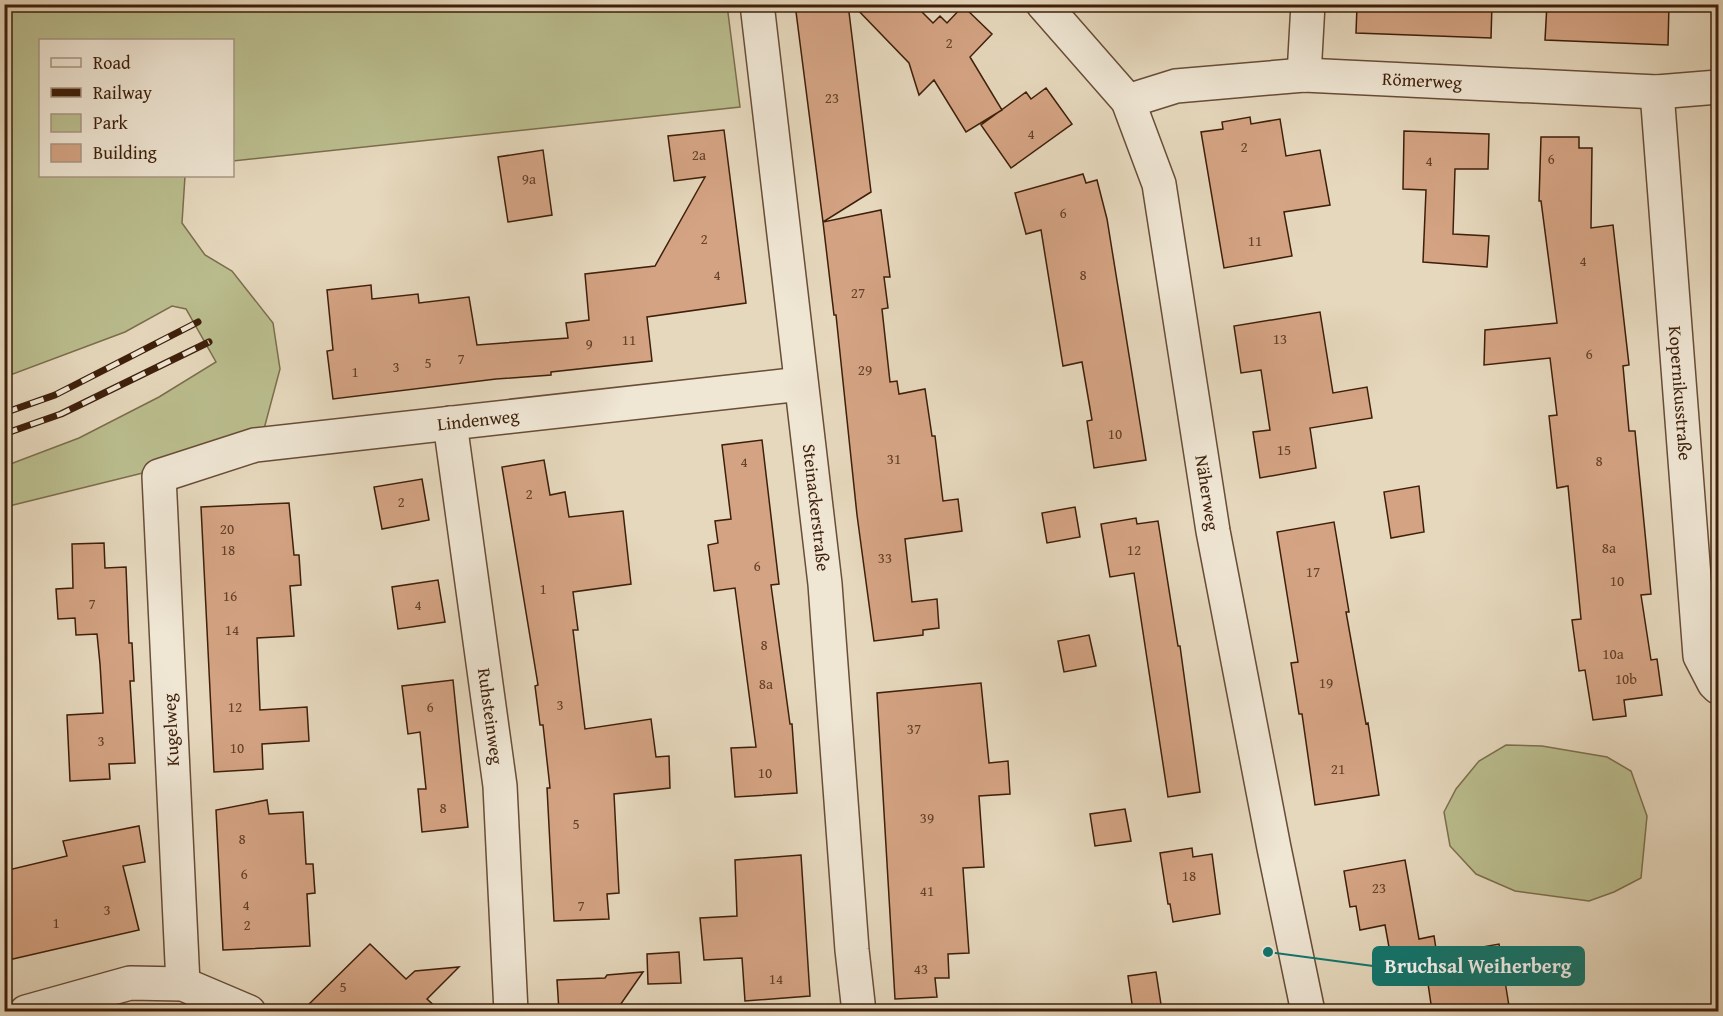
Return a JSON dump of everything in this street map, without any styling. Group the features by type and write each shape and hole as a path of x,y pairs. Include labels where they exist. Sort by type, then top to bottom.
{"street":[{"name":"Steinackerstraße","path":"757,4 825,584 852,950 859,1011"},
{"name":"Näherweg","path":"1043,4 1128,101 1159,184 1213,531 1308,1011"},
{"path":"1304,75 1308,4"},
{"name":"Römerweg","path":"1128,101 1176,86 1304,75 1657,92 1719,87"},
{"name":"Kopernikusstraße","path":"1657,92 1700,656 1713,683 1719,687"},
{"name":"Lindenweg","path":"159,476 255,445 801,384"},
{"name":"Ruhsteinweg","path":"450,423 500,786 511,1011"},
{"name":"Kugelweg","path":"159,476 183,984"},
{"path":"26,1011 130,983 183,984 249,1011"}],"green space":[{"path":"5,5 727,5 740,107 234,161 234,39 39,39 39,177 185,177 182,223 205,255 232,271 273,323 280,369 264,429 159,469 5,507 5,466 79,438 159,397 216,362 186,309 172,306 125,332 5,377"},
{"path":"1506,745 1542,746 1607,757 1631,771 1647,816 1641,878 1614,892 1589,901 1515,891 1476,874 1450,846 1444,812 1456,789 1479,761"}],"building":[{"path":"795,4 848,4 871,192 823,222"},
{"path":"852,4 914,4 933,23 940,16 947,23 963,6 992,34 970,57 1002,110 966,132 934,80 919,95 909,63"},
{"path":"1366,4 1492,4 1491,38 1356,33 1357,6"},
{"path":"1547,4 1669,4 1668,45 1545,40"},
{"path":"1046,88 1072,124 1011,168 981,125 1026,92 1031,99"},
{"path":"1250,117 1251,124 1280,119 1286,156 1320,150 1330,205 1284,212 1292,256 1224,268 1201,132 1223,129 1222,122"},
{"path":"724,130 746,303 647,317 652,361 551,372 551,375 496,379 333,399 327,351 333,350 327,290 371,285 372,299 418,294 419,303 469,297 477,345 568,338 566,323 589,320 585,274 655,266 705,177 674,181 668,136"},
{"path":"1404,131 1489,134 1488,169 1455,169 1453,234 1489,236 1487,267 1423,262 1426,190 1403,189"},
{"path":"1541,137 1579,137 1579,148 1592,148 1591,228 1613,225 1629,365 1623,366 1629,431 1635,431 1651,594 1641,595 1651,660 1657,659 1662,695 1624,700 1626,716 1593,720 1585,670 1579,671 1572,620 1581,619 1568,486 1557,488 1549,416 1557,415 1550,358 1484,365 1485,330 1557,323 1541,201 1539,201"},
{"path":"543,150 552,215 508,222 498,157"},
{"path":"1083,174 1086,183 1097,180 1107,219 1146,460 1094,468 1087,421 1092,420 1082,362 1063,366 1041,230 1026,234 1015,193"},
{"path":"881,210 890,277 884,277 888,308 882,309 890,382 897,381 899,394 925,389 932,436 935,436 943,501 958,499 962,531 905,539 912,602 937,599 939,628 923,630 923,635 874,641 823,222"},
{"path":"1320,312 1333,393 1367,387 1372,418 1310,428 1316,468 1260,478 1253,432 1270,430 1261,370 1241,373 1234,326"},
{"path":"762,440 779,584 771,585 790,724 792,724 797,793 735,797 731,748 756,747 735,588 714,591 708,545 718,543 715,521 731,519 722,445"},
{"path":"544,460 550,495 565,492 569,517 623,511 631,584 573,592 578,630 573,630 585,729 651,719 656,757 669,756 670,788 614,794 619,893 607,894 609,919 554,921 547,788 550,788 543,725 540,725 535,686 538,685 502,467"},
{"path":"422,479 429,520 382,529 374,487"},
{"path":"1419,486 1424,532 1391,538 1384,492"},
{"path":"289,503 294,555 299,555 301,585 290,586 294,636 257,638 260,710 307,707 309,741 262,744 263,769 214,772 201,507"},
{"path":"1075,507 1080,537 1047,543 1042,513"},
{"path":"1136,518 1137,524 1158,521 1178,646 1180,646 1200,792 1168,797 1134,573 1110,577 1101,524"},
{"path":"1334,522 1349,612 1346,612 1366,724 1368,723 1379,795 1315,805 1302,714 1299,714 1291,663 1298,662 1277,532"},
{"path":"104,543 105,568 126,567 129,643 132,643 134,681 130,681 135,763 109,764 110,779 70,781 67,715 103,713 100,664 97,634 76,635 75,618 58,619 56,589 73,588 72,544"},
{"path":"438,580 445,622 398,629 392,587"},
{"path":"1089,635 1096,666 1064,672 1058,641"},
{"path":"453,680 468,827 422,832 418,789 426,789 420,732 408,734 402,686"},
{"path":"981,683 989,763 1008,761 1010,794 979,796 984,867 963,868 969,953 948,954 949,978 935,978 937,997 895,999 877,693"},
{"path":"267,800 269,814 303,812 306,864 313,864 315,893 307,894 310,946 223,950 216,810"},
{"path":"1125,809 1131,841 1095,846 1090,814"},
{"path":"139,826 145,862 123,866 139,930 4,961 4,871 67,856 63,841"},
{"path":"1192,848 1193,857 1212,854 1220,914 1173,922 1160,853"},
{"path":"801,855 810,996 745,1001 742,958 704,960 700,918 737,916 735,860"},
{"path":"1405,860 1419,939 1434,936 1437,955 1499,944 1509,1006 1470,1011 1432,1011 1426,970 1394,975 1385,925 1360,930 1356,906 1350,907 1344,871"},
{"path":"370,944 406,979 415,971 459,967 427,999 440,1011 302,1011"},
{"path":"679,952 681,983 648,984 647,954"},
{"path":"643,972 616,1011 559,1011 557,980 605,978 607,975"},
{"path":"1156,972 1162,1011 1133,1011 1128,976"}],"railway":[{"path":"4,413 55,395 198,322"},
{"path":"4,434 61,414 209,342"}],"place":[{"name":"Bruchsal Weiherberg","path":"1268,952"}]}
